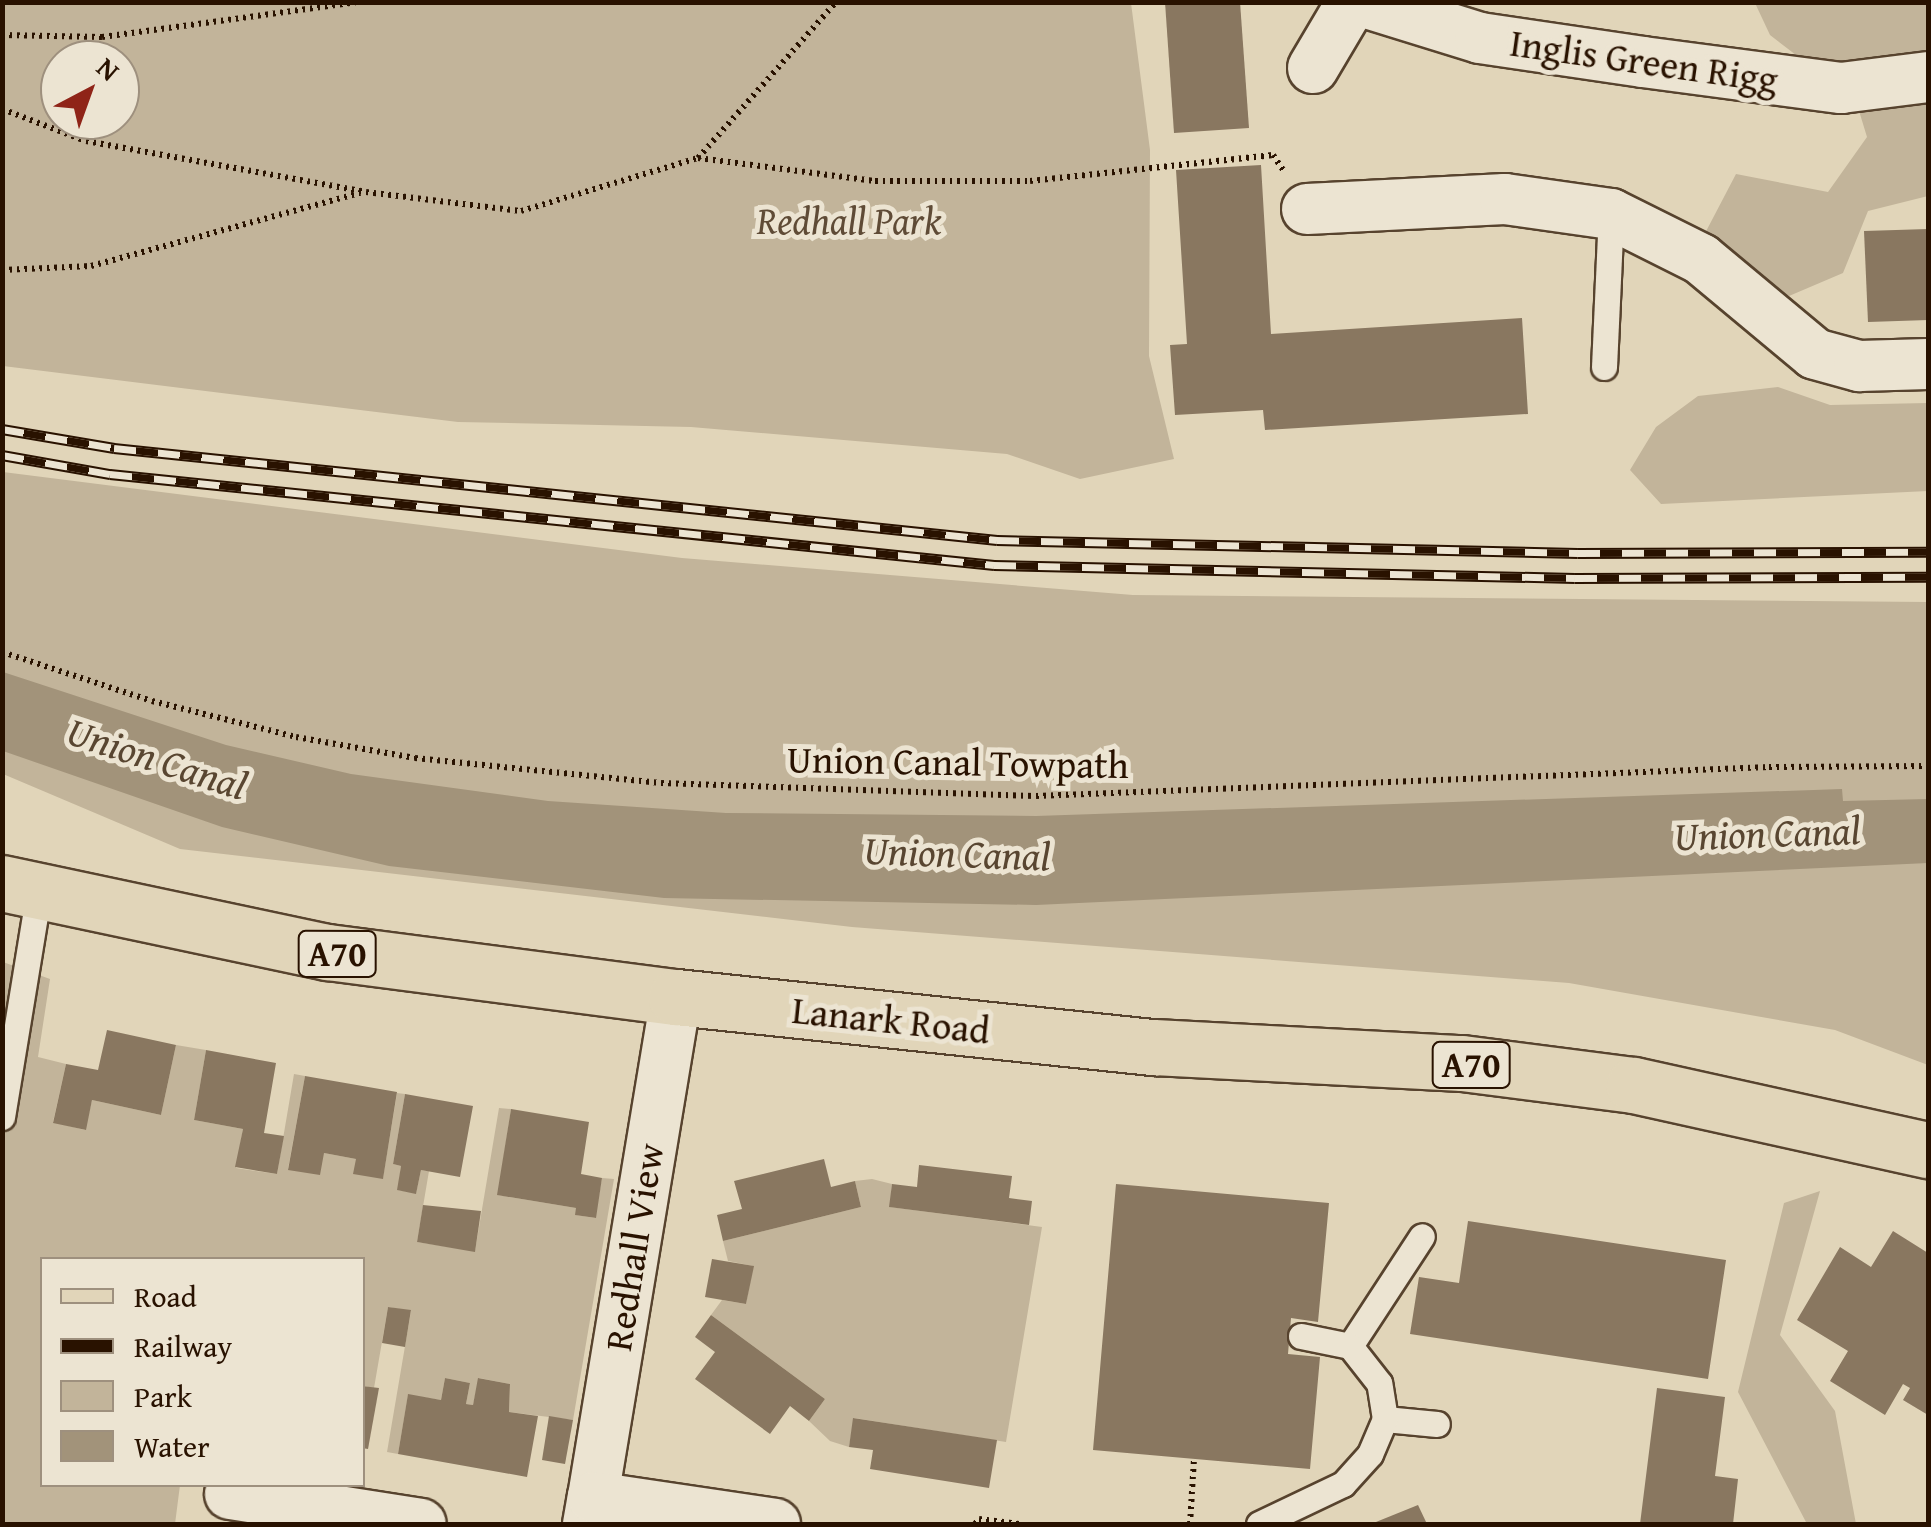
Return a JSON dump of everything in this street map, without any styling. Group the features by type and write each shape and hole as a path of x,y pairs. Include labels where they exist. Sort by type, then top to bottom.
{"main road":[{"name":"Lanark Road","path":"21,887 328,952 676,997 1154,1047 1462,1064 1634,1086 1928,1150"},
{"name":"Lanark Road","path":"1784,1120 1928,1186"}],"street":[{"path":"1313,68 1352,2"},
{"name":"Inglis Green Rigg","path":"1364,2 1480,38 1787,81 1841,88 1928,77"},
{"path":"1307,210 1505,199 1611,214 1701,259 1815,354 1859,366 1928,364"},
{"name":"Redhall View","path":"676,997 591,1511 775,1524"},
{"path":"230,1494 305,1516 421,1524"}],"lane":[{"path":"1604,367 1611,214"},
{"path":"2,1117 21,887"},
{"path":"1350,1346 1422,1236"},
{"path":"1259,1524 1343,1484 1370,1454 1385,1419 1379,1383 1350,1346 1301,1336"},
{"path":"1385,1419 1437,1424"}],"path":[{"path":"2,36 102,37 356,2"},
{"path":"698,158 836,2"},
{"path":"2,110 86,141 366,192 521,210 698,158 875,181 1030,181 1273,155 1307,210"},
{"path":"2,270 91,266 366,192"},
{"name":"Union Canal Towpath","path":"2,652 152,701 296,737 415,758 661,783 1036,796 1770,767 1928,766"},
{"path":"1190,1524 1194,1459"},
{"path":"975,1524 979,1520 1019,1524"}],"green space":[{"name":"Redhall Park","path":"3,2 1131,3 1150,150 1149,356 1174,459 1080,479 1007,454 691,427 458,422 3,366"},
{"path":"1755,3 1928,3 1928,196 1868,211 1843,273 1789,296 1702,239 1736,174 1828,192 1867,137 1856,101 1770,35"},
{"path":"1778,387 1830,405 1928,403 1928,491 1661,504 1630,470 1656,427 1698,396"},
{"path":"3,472 682,558 1133,595 1928,602 1928,1065 1835,1030 1569,983 852,927 180,849 3,774"},
{"path":"3,962 50,979 38,1057 66,1064 53,1122 85,1130 92,1100 161,1115 176,1045 206,1050 194,1120 243,1129 236,1168 277,1174 294,1074 305,1076 288,1169 324,1153 356,1159 383,1178 397,1093 405,1094 393,1164 401,1166 398,1190 416,1193 421,1170 429,1171 417,1242 475,1251 499,1108 511,1109 498,1195 576,1208 576,1215 595,1218 602,1178 614,1179 573,1420 509,1412 510,1384 479,1378 473,1405 466,1404 470,1383 445,1378 441,1400 408,1395 398,1454 387,1452 411,1311 388,1307 374,1388 365,1386 365,1257 40,1257 40,1487 180,1487 175,1524 3,1524"},
{"path":"872,1179 892,1184 890,1207 1042,1227 1006,1442 854,1418 849,1447 830,1441 809,1421 825,1399 711,1315 722,1300 746,1304 753,1266 728,1261 723,1241 861,1207 855,1181"},
{"path":"1820,1191 1780,1335 1835,1411 1856,1524 1807,1524 1738,1392 1784,1203"}],"water":[{"name":"Union Canal","path":"3,672 226,745 351,774 548,801 726,813 1036,816 1842,789 1843,801 1928,799 1928,863 1036,905 664,898 389,866 222,827 3,751"}],"building":[{"path":"1165,2 1240,2 1249,128 1174,133"},
{"path":"1261,165 1271,334 1522,318 1528,414 1265,430 1263,410 1175,415 1170,345 1187,344 1176,170"},
{"path":"1928,229 1928,320 1868,322 1864,231"},
{"path":"107,1030 176,1045 161,1115 92,1100 86,1130 53,1123 66,1064 98,1070"},
{"path":"206,1050 276,1063 264,1133 284,1136 277,1174 235,1167 243,1129 194,1120"},
{"path":"305,1076 397,1092 383,1179 353,1174 356,1159 324,1153 320,1175 288,1170"},
{"path":"405,1094 473,1106 460,1177 421,1170 416,1194 397,1190 401,1166 393,1164"},
{"path":"511,1109 589,1122 581,1174 602,1178 596,1218 575,1215 576,1208 497,1195"},
{"path":"824,1159 831,1187 855,1181 861,1207 723,1241 717,1215 742,1209 734,1181"},
{"path":"919,1165 1012,1176 1009,1198 1032,1201 1029,1225 889,1207 892,1184 917,1187"},
{"path":"1116,1184 1329,1203 1318,1322 1291,1318 1288,1354 1320,1357 1310,1469 1093,1450"},
{"path":"423,1205 481,1211 475,1252 417,1242"},
{"path":"1468,1221 1726,1260 1708,1379 1410,1334 1419,1277 1459,1283"},
{"path":"1893,1231 1928,1253 1928,1415 1903,1400 1910,1388 1903,1384 1885,1415 1830,1381 1848,1351 1797,1320 1840,1247 1871,1267"},
{"path":"712,1259 754,1266 746,1304 705,1297"},
{"path":"388,1307 411,1310 405,1347 382,1343"},
{"path":"711,1315 825,1399 809,1421 790,1406 770,1434 695,1379 715,1352 695,1337"},
{"path":"445,1378 470,1383 466,1404 473,1405 478,1378 510,1384 509,1412 538,1416 527,1477 398,1454 408,1394 441,1400"},
{"path":"365,1386 379,1388 368,1449 365,1448"},
{"path":"1657,1388 1725,1397 1715,1476 1738,1479 1733,1524 1640,1524"},
{"path":"549,1416 573,1420 565,1464 542,1460"},
{"path":"853,1418 997,1440 989,1488 870,1469 873,1450 849,1447"},
{"path":"1418,1505 1427,1524 1371,1524"}],"railway":[{"path":"2,429 114,448 997,540 1578,553 1928,552"},
{"path":"2,455 110,474 994,565 1575,578 1928,577"}]}
